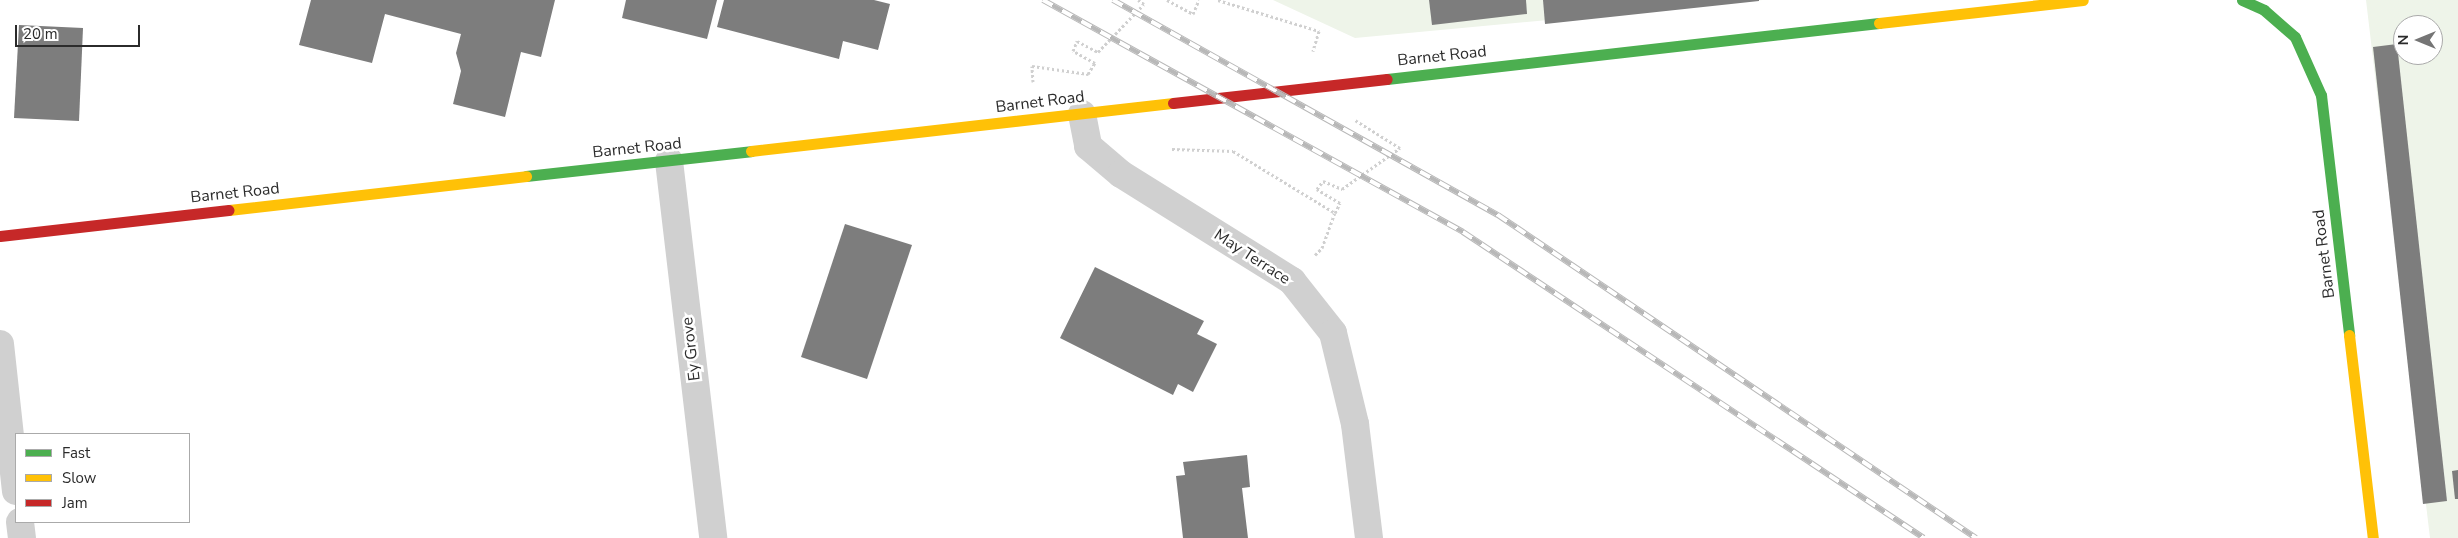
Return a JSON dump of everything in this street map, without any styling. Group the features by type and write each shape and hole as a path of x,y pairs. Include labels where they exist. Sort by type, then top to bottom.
{"street":[{"name":"Barnet Road","path":"0,236 2083,0"},
{"name":"Barnet Road","path":"2242,0 2264,10 2295,37 2312,69 2320,95 2373,538"},
{"name":"May Terrace","path":"1082,114 1088,146 1121,174 1292,281 1332,333 1355,424 1369,538"},
{"name":"Ey Grove","path":"669,161 713,538"},
{"path":"0,344 15,482"},
{"path":"20,523 22,538"}],"path":[{"path":"1037,119 1032,66 1088,74 1095,63 1072,51 1077,41 1098,52 1144,4 1138,0"},
{"path":"1167,0 1193,14 1199,0"},
{"path":"1218,0 1319,30 1303,88"},
{"path":"1313,258 1322,248 1340,203 1317,189 1324,181 1342,189 1400,148 1352,119"},
{"path":"1172,149 1233,151 1335,213"}],"shaded area":[{"path":"1273,0 1763,0 1355,38"},
{"path":"2366,0 2458,0 2458,538 2430,538"}],"building":[{"path":"311,0 555,0 541,57 521,52 505,117 453,104 461,71 456,53 461,34 385,14 372,63 299,45"},
{"path":"626,0 717,0 707,39 622,18"},
{"path":"724,0 874,0 890,4 878,50 843,41 839,59 717,27"},
{"path":"1429,0 1526,0 1527,14 1432,25"},
{"path":"1543,0 1759,0 1759,1 1545,24"},
{"path":"19,25 83,28 79,121 14,118"},
{"path":"2393,44 2393,65 2399,65 2447,501 2423,504 2373,47"},
{"path":"845,224 912,245 867,379 801,357"},
{"path":"1095,267 1204,321 1197,334 1217,344 1193,392 1178,384 1173,395 1060,338"},
{"path":"1247,455 1250,487 1242,488 1248,538 1183,538 1176,476 1185,475 1183,462"},
{"path":"2458,470 2458,499 2455,499 2452,471"}],"railway":[{"path":"1043,0 1463,232 1924,538"},
{"path":"1113,0 1498,215 1976,538"}],"traffic: fast":[{"path":"2242,0 2264,10 2295,37 2321,95 2349,335"},
{"path":"1387,79 1879,23"},
{"path":"526,176 751,151"}],"traffic: slow":[{"path":"1879,23 2083,0"},
{"path":"751,151 1173,103"},
{"path":"229,210 526,176"},
{"path":"2349,335 2373,538"}],"traffic: jam":[{"path":"1173,103 1387,79"},
{"path":"0,236 229,210"}]}
